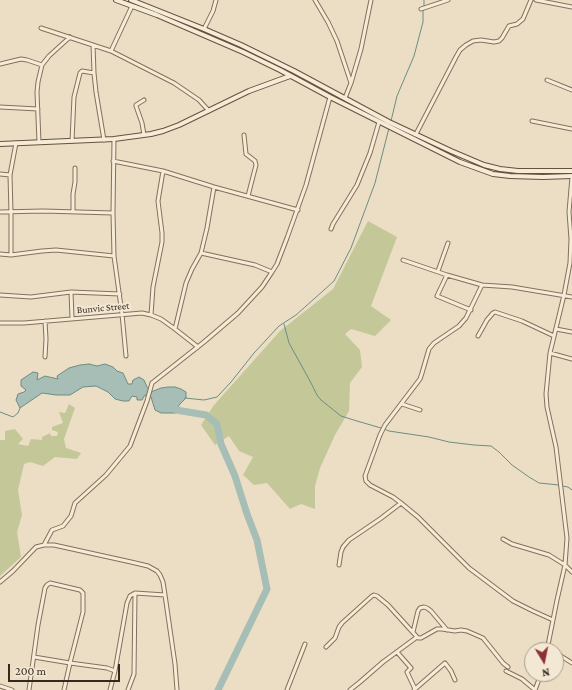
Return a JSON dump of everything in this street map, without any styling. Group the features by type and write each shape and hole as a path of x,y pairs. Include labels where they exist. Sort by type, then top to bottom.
{"main road":[{"path":"116,0 225,44 379,122 389,124"},
{"path":"131,0 241,45 294,71 460,162 493,174 526,177 572,177"},
{"path":"0,144 104,140 163,131 249,92 290,76 294,71"},
{"path":"394,127 416,134 484,165 500,169 518,171 572,171"}],"street":[{"path":"204,29 213,11 216,0"},
{"path":"315,0 337,41 351,83"},
{"path":"345,98 361,49 371,0"},
{"path":"421,9 448,0"},
{"path":"416,134 460,50 472,41 499,41 509,26 517,24 523,19 531,0"},
{"path":"536,0 572,7"},
{"path":"111,51 132,6"},
{"path":"41,28 111,51 174,83 204,104 209,111"},
{"path":"39,142 37,92 42,65 68,37"},
{"path":"93,45 96,92 104,140"},
{"path":"0,64 21,59 42,65"},
{"path":"72,141 74,97 80,73 82,71 94,73"},
{"path":"548,80 572,90"},
{"path":"44,545 52,530 63,526 71,516 75,503 106,475 130,446 147,401 152,383 238,313 262,287 272,272 277,264 298,210 330,97"},
{"path":"144,100 136,106 142,123 144,135"},
{"path":"0,107 38,109"},
{"path":"532,121 572,129"},
{"path":"331,229 357,185 370,153 379,122"},
{"path":"244,135 246,154 255,161 256,164 248,196"},
{"path":"114,139 114,256 120,294 126,356"},
{"path":"11,255 10,175 16,143"},
{"path":"113,161 163,171 214,187 298,210"},
{"path":"73,212 75,168"},
{"path":"151,315 153,287 162,233 158,201 163,171"},
{"path":"0,174 10,175"},
{"path":"549,642 565,565 567,538 555,440 546,401 546,389 550,353 569,269 571,239 569,212 572,177"},
{"path":"175,329 186,283 201,253 208,228 214,187"},
{"path":"0,212 11,213 43,211 113,213"},
{"path":"438,271 448,243"},
{"path":"0,254 11,255 56,250 114,256"},
{"path":"201,253 237,260 272,272"},
{"path":"403,260 482,285 512,287 572,297"},
{"path":"448,275 437,296 471,310"},
{"path":"482,285 466,318 459,326 434,343 429,349 420,379 385,425 380,435 365,476 366,482 392,496 418,516 469,568 513,600 553,620"},
{"path":"0,295 32,296 71,292 120,294"},
{"path":"71,292 72,318"},
{"path":"478,336 487,320 492,313 495,312 522,321 554,336"},
{"name":"Bunvic Street","path":"0,323 24,323 142,313 161,319 198,346"},
{"path":"45,321 45,357"},
{"path":"556,329 572,332"},
{"path":"550,353 572,359"},
{"path":"402,404 420,410"},
{"path":"339,565 343,547 349,540 401,503"},
{"path":"503,539 512,544 549,555 565,565 572,572"},
{"path":"0,582 36,547 44,545 54,545 148,566 157,571 160,575 165,595 175,664 177,690"},
{"path":"29,690 45,588 46,585 54,583 80,590 84,593 83,612 64,690"},
{"path":"110,690 115,671 127,603 130,596 135,593 165,595"},
{"path":"128,690 134,674 135,593"},
{"path":"326,647 335,638 342,623 374,595 378,596 388,605 417,637"},
{"path":"413,632 418,611 420,608 424,607 431,611 447,631"},
{"path":"350,690 417,637 421,638 437,629 447,631 467,631 483,638 508,667"},
{"path":"286,690 305,644"},
{"path":"397,652 410,668 407,672 414,690 446,663 456,680"},
{"path":"34,658 107,668 115,671"},
{"path":"506,671 522,679 535,690"},
{"path":"0,686 12,690"}],"green space":[{"path":"368,221 397,237 371,306 391,320 375,336 351,329 345,334 360,350 362,367 350,383 349,411 335,435 320,468 315,486 315,509 301,504 290,509 267,483 254,485 243,475 253,457 239,451 229,436 215,445 201,425 214,405 280,331 333,289"},
{"path":"69,404 75,408 64,439 66,448 81,453 77,459 55,457 43,466 30,462 24,464 18,490 22,515 17,532 21,557 0,576 0,440 5,440 5,431 15,429 23,439 18,444 28,446 31,439 42,440 42,437 50,433 51,436 57,436 58,432 52,430 52,427 63,423 59,412 65,413"}],"water":[{"path":"89,364 97,366 105,364 113,367 117,371 123,373 128,384 132,384 133,380 139,377 144,380 151,392 168,387 181,389 186,392 186,398 176,410 176,413 161,413 155,410 151,397 145,395 142,400 137,400 137,397 132,396 129,401 123,401 115,399 108,392 96,386 83,387 70,395 42,393 20,408 16,400 18,394 26,390 21,386 21,380 33,372 38,373 37,380 45,376 58,379 57,376 69,368"}],"waterway":[{"path":"424,0 424,6"},
{"path":"391,121 397,96 414,56 423,22 423,9"},
{"path":"185,398 204,400 217,397 279,326 296,315 334,281 351,248 375,183 389,128"},
{"path":"284,324 289,343 321,400 341,416 381,428"},
{"path":"0,412 13,417 18,413 20,408"},
{"path":"176,410 206,415 217,424 221,444 235,476 257,540 267,589 218,690"},
{"path":"384,429 449,442 491,446 512,465 539,483 559,485"},
{"path":"562,486 568,487 572,490"}]}
